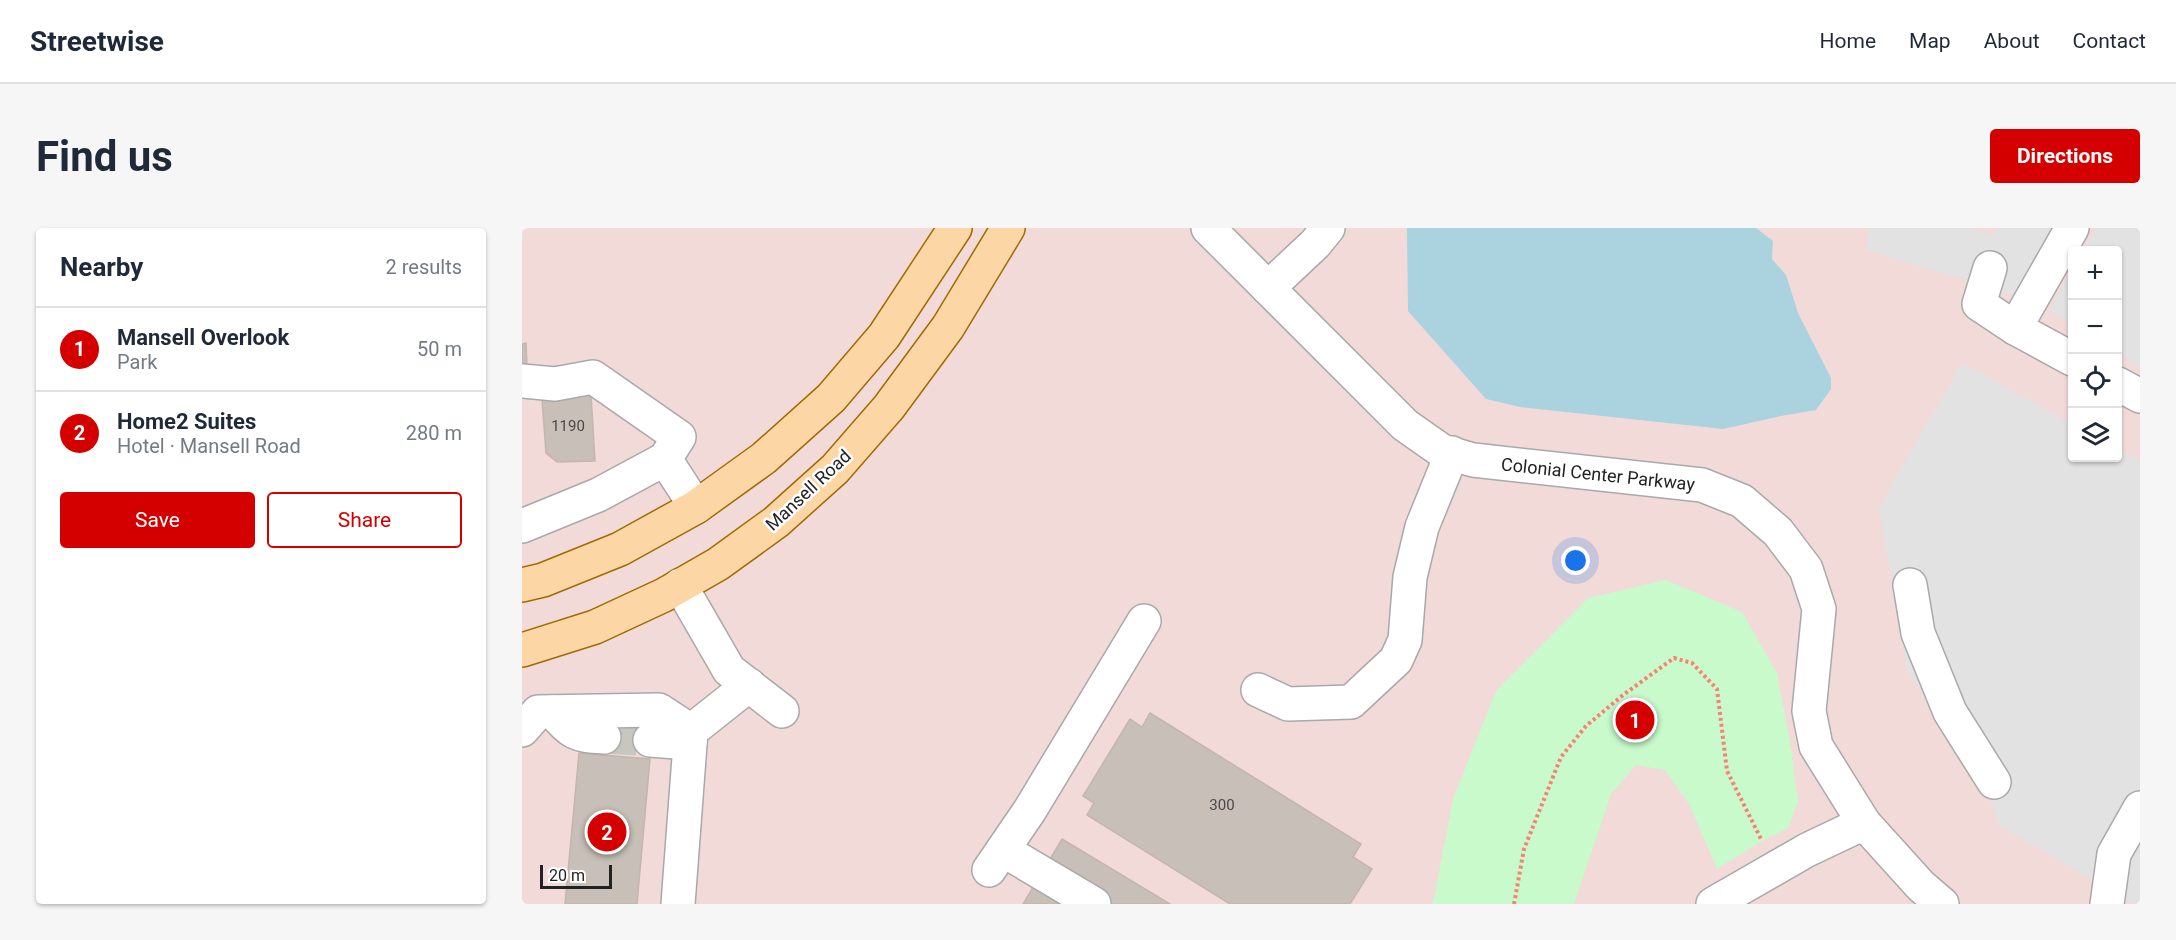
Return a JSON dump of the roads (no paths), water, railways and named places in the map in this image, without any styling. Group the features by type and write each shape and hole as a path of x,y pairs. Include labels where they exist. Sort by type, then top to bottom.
{"main road":[{"path":"522,585 543,580 620,549 696,507 764,458 831,398 884,336 955,228"},
{"name":"Mansell Road","path":"522,650 595,627 664,595 718,564 776,522 835,469 889,407 948,327 1008,228"}],"street":[{"name":"Colonial Center Parkway","path":"1208,228 1406,424 1442,451 1473,460 1702,484 1742,501 1778,532 1806,569 1819,609 1809,711 1816,746 1864,823 1921,886 1942,904"},
{"path":"1269,288 1315,244 1328,228"},
{"path":"2015,328 2072,228"},
{"path":"1990,268 1979,304 2015,328 2068,356"},
{"path":"522,381 555,384 593,377 679,437 665,459 598,495 522,526"},
{"path":"2122,386 2140,396"},
{"path":"1258,690 1288,704 1351,702 1396,660 1406,640 1410,577 1422,527 1452,453"},
{"path":"665,459 696,507"},
{"path":"680,585 729,670 782,711"},
{"path":"1910,585 1918,633 1950,712 1994,782"},
{"path":"1075,899 996,860 1030,810 1144,621"},
{"path":"650,740 691,737 748,685"},
{"path":"522,730 538,712 659,710 691,737"},
{"path":"554,712 571,732 604,737"},
{"path":"678,904 691,737"},
{"path":"2108,904 2112,853 2140,808"},
{"path":"1713,904 1807,850 1864,823"}],"water":[{"path":"1407,228 1756,228 1773,241 1772,259 1786,275 1798,313 1831,378 1831,389 1816,410 1723,429 1520,407 1486,399 1408,311"}],"tunnel":[{"path":"604,737 650,740"}],"place":[{"name":"Mansell Overlook","path":"1635,720"},
{"name":"Home2 Suites","path":"607,832"}]}
